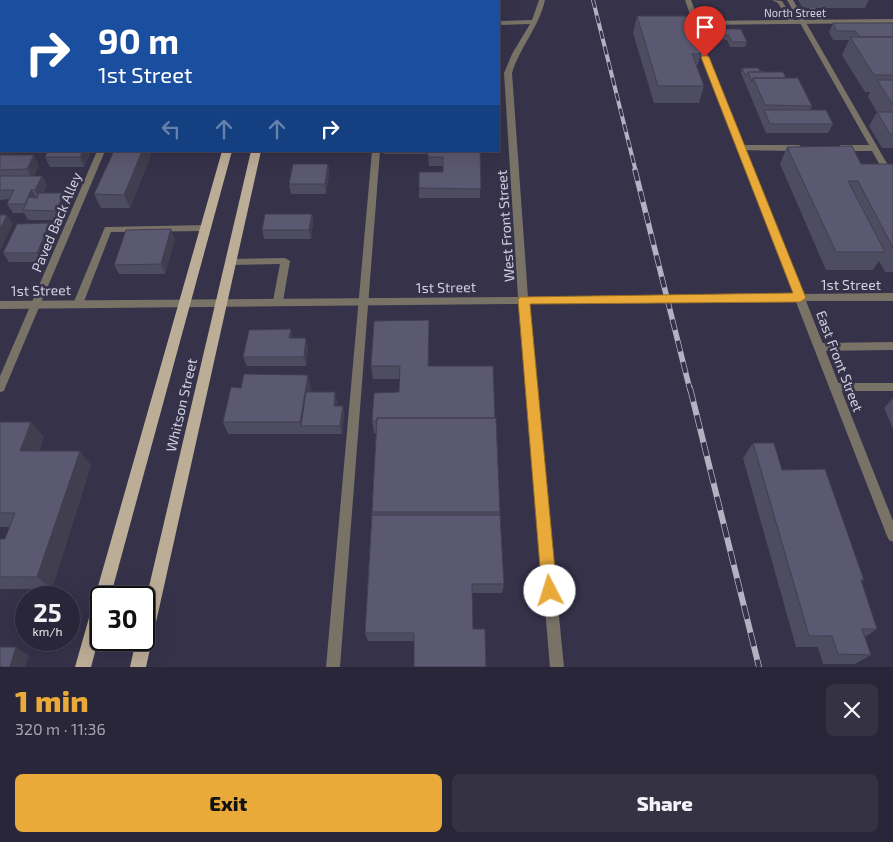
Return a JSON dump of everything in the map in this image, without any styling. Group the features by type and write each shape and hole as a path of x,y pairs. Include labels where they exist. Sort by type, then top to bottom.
{"main road":[{"name":"Whitson Street","path":"105,586 227,152"},
{"name":"Whitson Street","path":"138,667 256,152"},
{"path":"83,667 90,641"}],"street":[{"name":"West Front Street","path":"542,0 539,13 515,52 508,73 524,300 557,667"},
{"name":"East Front Street","path":"688,0 696,22 698,39 893,536"},
{"path":"775,0 780,2 792,22"},
{"path":"790,0 893,180"},
{"path":"807,0 821,22"},
{"name":"North Street","path":"696,22 893,21"},
{"path":"500,23 534,22"},
{"path":"740,148 807,148"},
{"path":"836,148 874,148"},
{"name":"Paved Back Alley","path":"0,388 101,152"},
{"path":"333,667 376,152"},
{"path":"78,304 108,229 206,228"},
{"path":"231,262 285,262 278,302"},
{"name":"1st Street","path":"0,304 893,297"},
{"path":"820,347 893,346"},
{"path":"836,387 893,387"}],"building":[{"path":"637,16 686,16 701,54 692,54 704,86 658,86"},
{"path":"833,23 893,23 893,37 860,37 855,31 837,31"},
{"path":"722,29 741,29 747,42 732,42"},
{"path":"850,37 893,37 893,76 874,75"},
{"path":"742,68 758,68 760,71 766,72 748,72 746,76"},
{"path":"748,72 783,72 786,78 753,78 752,82"},
{"path":"753,78 798,78 812,106 765,105"},
{"path":"877,80 893,80 893,105"},
{"path":"764,110 826,110 833,124 770,124"},
{"path":"877,112 893,112 893,134 890,134"},
{"path":"852,146 861,164 893,164 893,248 858,181 848,181 885,252 836,252 787,147"},
{"path":"48,152 82,152 80,157 45,157"},
{"path":"114,152 142,152 124,195 94,194"},
{"path":"428,152 480,152 481,189 419,188 419,172 443,172 443,157 428,157"},
{"path":"0,155 34,155 27,169 0,170"},
{"path":"293,164 328,164 325,184 289,184"},
{"path":"0,176 42,176 35,190 31,190 25,204 7,204 14,190 0,190"},
{"path":"39,193 64,193 56,211 23,210 29,197 37,198"},
{"path":"265,214 312,214 309,230 262,230"},
{"path":"0,215 7,215 0,229"},
{"path":"50,223 37,253 3,253 17,224"},
{"path":"171,229 161,264 114,265 126,230"},
{"path":"429,320 428,366 493,366 495,418 377,418 377,421 372,421 374,393 399,392 400,366 371,366 374,321"},
{"path":"291,329 289,338 306,338 304,357 243,357 249,330"},
{"path":"244,374 308,375 300,422 223,422 231,387 241,388"},
{"path":"306,392 335,392 334,406 343,406 340,426 301,426"},
{"path":"377,418 496,418 500,512 372,512"},
{"path":"0,422 31,422 20,451 80,451 37,577 0,577 0,539 5,539 15,513 0,513"},
{"path":"753,443 774,443 782,470 825,469 864,580 861,580 877,629 862,629 871,655 838,654 832,636 809,636"},
{"path":"372,515 500,515 504,584 472,584 473,629 485,629 486,667 414,667 414,633 365,633"},
{"path":"0,647 15,647 10,667 0,667"}],"railway":[{"path":"593,0 636,172"},
{"path":"635,170 690,390"},
{"path":"690,388 759,667"}],"route":[{"path":"550,591 524,300 800,298 705,57"}]}
